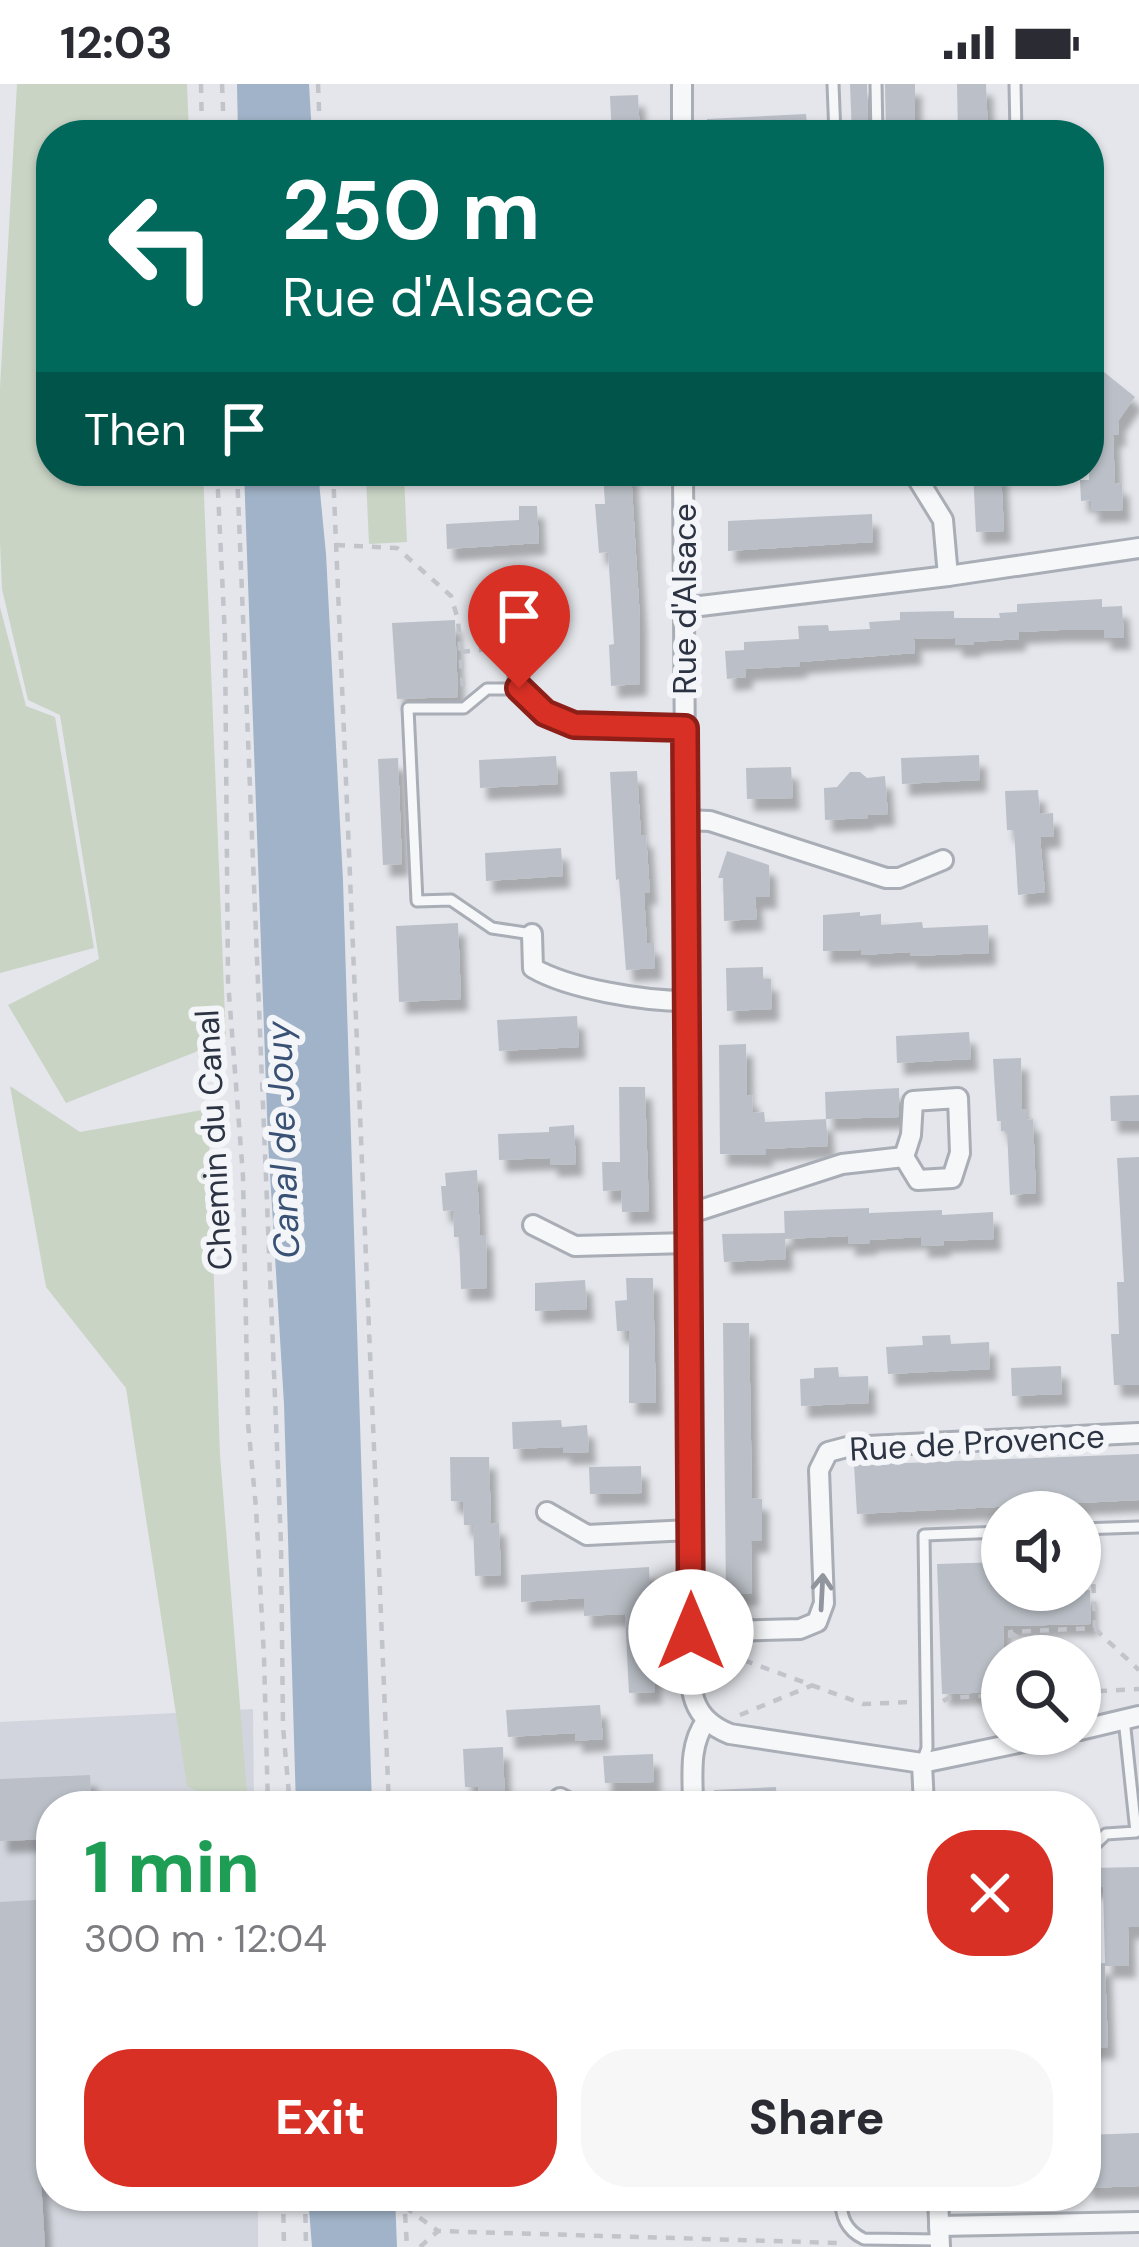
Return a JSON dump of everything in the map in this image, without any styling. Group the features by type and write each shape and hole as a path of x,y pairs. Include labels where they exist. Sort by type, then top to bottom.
{"street":[{"path":"682,84 682,120"},
{"name":"Rue d'Alsace","path":"683,486 690,1530 700,1632 692,1689 706,1721 694,1748 693,1791"},
{"path":"923,486 944,520 948,576"},
{"path":"684,608 1139,548"},
{"path":"515,603 519,688"},
{"name":"Rue d'Alsace","path":"519,688 545,713 574,725 685,728"},
{"path":"686,820 731,827 886,878 899,878 943,860"},
{"path":"532,934 533,968 554,980 686,1001"},
{"path":"958,1098 960,1153 952,1178 918,1180 904,1157 913,1101 958,1098"},
{"path":"688,1214 842,1164 904,1157"},
{"path":"533,1225 575,1246 688,1243"},
{"name":"Rue de Provence","path":"700,1632 800,1629 817,1622 824,1603 819,1470 828,1453 847,1447 1139,1433"},
{"path":"547,1512 586,1534 690,1530"},
{"path":"1101,1725 1131,1718"},
{"path":"706,1721 730,1734 922,1762 981,1750"},
{"path":"922,1762 923,1791"},
{"path":"940,2238 1139,2222"}],"lane":[{"path":"833,84 834,120"},
{"path":"876,84 877,120"},
{"path":"1015,84 1016,120"},
{"path":"519,688 487,689 464,708 408,708 417,901 451,900 492,928 532,934"},
{"path":"1101,1529 1139,1528"},
{"path":"922,1762 927,1748 924,1535 981,1533"},
{"path":"1101,1838 1136,1832 1131,1718"},
{"path":"841,2211 854,2235 864,2239 940,2238"}],"path":[{"path":"201,84 202,120"},
{"path":"222,84 223,120"},
{"path":"318,84 319,120"},
{"name":"Chemin du Canal","path":"218,486 225,638 228,981 243,1176 248,1423 263,1635 268,1791"},
{"path":"238,486 289,1791"},
{"path":"334,486 388,1791"},
{"path":"336,545 397,548 452,596 464,708"},
{"path":"460,652 517,646"},
{"path":"1093,1611 1095,1628 1139,1670"},
{"path":"1010,1632 1095,1628"},
{"path":"700,1632 710,1651 863,1704 918,1702"},
{"path":"1010,1632 1014,1635"},
{"path":"730,1734 734,1717 813,1685"},
{"path":"1101,1691 1139,1689"},
{"path":"938,1701 981,1696"},
{"path":"284,2211 284,2247"},
{"path":"305,2211 306,2247"},
{"path":"405,2211 407,2247"},
{"path":"410,2211 438,2231 844,2243 854,2235"},
{"path":"420,2247 438,2231"}],"shaded area":[{"path":"253,1709 254,1791 36,1791 36,2211 258,2211 258,2247 0,2247 0,1722"}],"green space":[{"path":"17,84 187,84 188,120 36,120 36,486 204,486 226,1040 66,1103 8,1005 99,959 60,715 28,700 2,589 0,388"},
{"path":"366,486 404,486 407,542 369,544"},
{"path":"0,607 26,706 55,717 94,948 0,973"},
{"path":"10,1086 80,1132 208,1109 220,1455 247,1791 196,1791 187,1786 126,1388 46,1287"}],"water":[{"path":"237,84 309,84 311,120 238,120"},
{"name":"Canal de Jouy","path":"245,486 319,486 343,881 372,1791 296,1791 284,1404 268,1141"},
{"path":"309,2211 396,2211 397,2247 312,2247"}],"building":[{"path":"850,84 867,84 868,120 851,120"},
{"path":"885,84 915,84 915,120 886,120"},
{"path":"957,84 986,84 987,120 958,120"},
{"path":"638,95 639,120 611,120 610,96"},
{"path":"806,114 807,120 707,120"},
{"path":"1104,372 1135,397 1118,421 1119,434 1113,435 1115,484 1122,483 1123,510 1091,511 1091,500 1081,501 1080,486 1104,486"},
{"path":"604,486 632,486 640,684 611,686 609,645 614,644 608,552 599,553 595,504 605,504"},
{"path":"974,486 1002,486 1004,531 976,532"},
{"path":"519,506 537,506 539,543 447,549 446,524 519,520"},
{"path":"872,514 873,542 728,551 728,521"},
{"path":"1102,599 1102,607 1122,606 1124,638 1104,638 1104,630 1060,630 1019,632 1019,639 974,645 955,645 955,638 914,639 915,653 746,669 746,677 727,679 725,651 744,650 744,642 799,639 798,626 828,625 829,631 870,629 869,622 900,620 900,612 954,611 954,618 1000,618 999,613 1017,612 1017,604"},
{"path":"455,620 458,697 397,699 392,623"},
{"path":"979,755 980,780 902,784 901,758"},
{"path":"556,756 558,784 480,788 479,760"},
{"path":"398,758 402,864 383,865 378,759"},
{"path":"791,767 793,798 747,799 746,768"},
{"path":"637,771 650,893 644,893 647,943 654,943 655,968 626,970 610,772"},
{"path":"850,772 867,778 885,776 888,814 825,820 824,788 837,787"},
{"path":"1038,790 1040,814 1053,813 1054,836 1040,837 1045,892 1018,895 1014,830 1007,830 1005,791"},
{"path":"561,848 563,876 486,881 485,853"},
{"path":"727,851 769,865 770,897 755,897 757,919 724,921 723,878 718,878"},
{"path":"860,912 860,916 881,914 881,925 988,925 989,953 910,956 910,952 823,951 823,915"},
{"path":"458,923 461,999 399,1002 396,926"},
{"path":"763,967 763,979 771,979 772,1009 727,1011 726,968"},
{"path":"577,1016 579,1047 499,1051 497,1020"},
{"path":"969,1032 971,1059 897,1063 896,1036"},
{"path":"746,1044 747,1096 752,1095 753,1113 764,1112 765,1122 826,1119 828,1146 766,1149 766,1155 720,1154 719,1045"},
{"path":"1021,1058 1022,1109 1027,1109 1027,1120 1033,1119 1036,1193 1010,1195 1007,1131 1001,1131 1001,1121 997,1121 993,1059"},
{"path":"619,1087 645,1087 649,1211 622,1212 621,1190 603,1191 602,1162 620,1162"},
{"path":"899,1088 899,1117 826,1119 825,1092"},
{"path":"1139,1095 1139,1121 1111,1121 1110,1096"},
{"path":"574,1125 576,1164 551,1165 550,1158 499,1160 498,1134 549,1132 549,1127"},
{"path":"1139,1157 1139,1385 1114,1385 1111,1334 1119,1334 1117,1282 1124,1282 1117,1158"},
{"path":"477,1170 487,1288 461,1289 459,1237 454,1237 453,1210 443,1211 441,1186 446,1186 445,1173"},
{"path":"869,1208 869,1213 993,1212 994,1239 921,1246 921,1237 848,1244 848,1236 785,1239 784,1211"},
{"path":"785,1233 786,1259 724,1262 722,1234"},
{"path":"626,1278 653,1278 656,1403 629,1403 629,1331 617,1331 615,1301 627,1300"},
{"path":"585,1280 587,1309 535,1311 535,1283"},
{"path":"723,1323 749,1323 752,1498 762,1499 762,1541 751,1541 752,1594 726,1594"},
{"path":"950,1335 951,1344 989,1342 990,1369 888,1374 886,1347 923,1345 922,1336"},
{"path":"1061,1366 1062,1394 1012,1396 1011,1368"},
{"path":"838,1367 839,1377 868,1376 869,1403 801,1406 800,1379 814,1378 814,1368"},
{"path":"561,1420 562,1427 587,1425 589,1452 563,1453 563,1447 513,1449 512,1422"},
{"path":"1139,1454 1139,1500 1101,1502 1101,1491 981,1491 981,1508 857,1514 854,1465"},
{"path":"450,1457 489,1457 491,1524 499,1523 501,1575 475,1576 473,1525 464,1525 463,1502 451,1501"},
{"path":"641,1466 642,1493 590,1494 589,1467"},
{"path":"981,1563 981,1611 1091,1611 1091,1624 1004,1626 1004,1635 981,1635 981,1693 942,1694 937,1564"},
{"path":"649,1567 655,1692 629,1693 625,1614 584,1616 584,1598 521,1602 521,1575"},
{"path":"600,1705 603,1739 575,1741 575,1733 508,1737 506,1710"},
{"path":"503,1747 504,1791 465,1787 463,1749"},
{"path":"653,1754 654,1782 605,1783 603,1756"},
{"path":"90,1775 91,1791 36,1791 36,1840 0,1841 0,1779"},
{"path":"776,1787 776,1791 714,1791"},
{"path":"1139,1867 1139,1927 1128,1927 1129,1966 1105,1966 1108,2047 1101,2047 1101,1963 1105,1963 1101,1868"},
{"path":"36,1900 36,2211 43,2211 45,2247 0,2247 0,1902"},
{"path":"1139,2133 1139,2186 1101,2187 1101,2134"}],"route":[{"path":"519,688 545,713 574,725 685,728 691,1632"}]}
